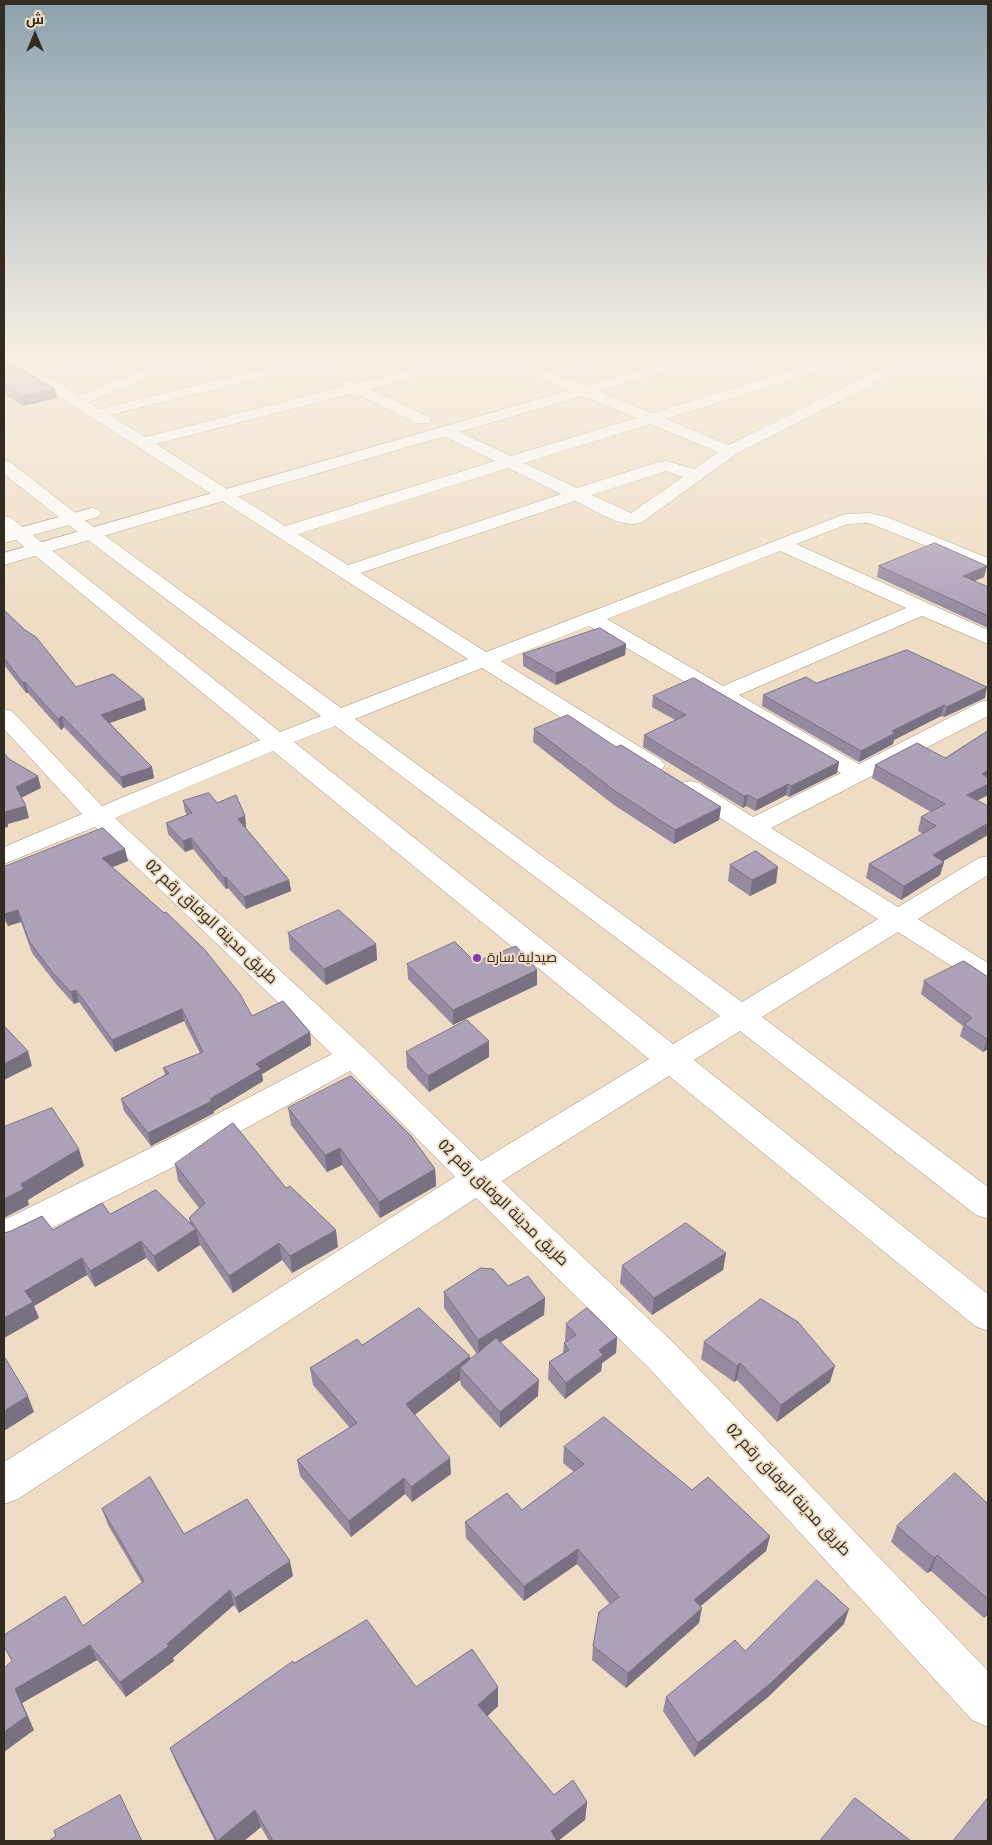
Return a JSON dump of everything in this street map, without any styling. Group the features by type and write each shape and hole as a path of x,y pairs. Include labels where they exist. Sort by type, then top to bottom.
{"street":[{"path":"16,535 81,526 208,485 371,442"},
{"path":"476,442 510,462 625,518 635,519 730,451 748,442"},
{"path":"284,532 575,442"},
{"path":"708,442 730,451"},
{"path":"142,443 988,976"},
{"path":"4,466 81,526 740,1016 988,1205"},
{"path":"346,572 658,466 667,466 697,476"},
{"path":"16,535 81,526 109,508"},
{"path":"4,856 277,741 845,519 870,518 988,565"},
{"path":"4,559 16,535"},
{"path":"16,535 277,741 988,1315"},
{"path":"780,544 988,638"},
{"path":"723,694 923,608"},
{"path":"590,618 858,773"},
{"path":"753,827 988,706"},
{"name":"طريق مدينة الوفاق رقم 02","path":"4,716 99,817 353,1056 662,1356 988,1704"},
{"path":"4,1485 478,1179 988,864"},
{"path":"4,1236 187,1145 353,1056"}],"building":[{"path":"935,543 987,566 963,576 988,587 988,616 879,566"},
{"path":"4,610 25,630 36,637 76,687 113,674 144,699 101,715 152,767 121,777 62,716 58,719 25,682 23,683 4,658"},
{"path":"600,628 626,644 556,673 523,654"},
{"path":"907,650 987,687 947,707 944,705 892,731 895,733 861,751 763,695 806,677 816,683"},
{"path":"694,678 839,762 791,786 788,784 757,800 748,795 744,796 644,735 686,715 653,696"},
{"path":"568,715 616,747 621,745 721,807 675,830 615,791 534,729"},
{"path":"988,731 988,770 982,774 988,778 988,784 967,795 988,806 988,823 933,855 944,862 904,886 869,864 936,826 921,817 945,804 875,765 917,743 945,758"},
{"path":"4,753 9,759 38,776 16,787 26,806 4,812"},
{"path":"209,793 217,803 236,795 245,816 238,819 289,880 244,897 226,877 224,878 191,838 183,841 166,823 192,813 183,801"},
{"path":"103,828 125,849 102,858 164,913 166,912 205,950 240,994 252,1016 283,1001 310,1032 256,1064 261,1069 210,1099 212,1101 148,1133 121,1099 169,1073 163,1068 203,1052 182,1009 112,1040 76,990 71,992 52,972 29,941 18,910 4,914 4,867"},
{"path":"756,851 778,867 752,880 730,865"},
{"path":"339,910 376,944 324,969 288,933"},
{"path":"455,942 475,962 516,946 537,970 453,1010 407,964"},
{"path":"964,961 988,977 988,1039 964,1024 972,1018 924,981"},
{"path":"467,1020 489,1041 428,1076 406,1052"},
{"path":"6,1028 28,1051 4,1064 4,1029"},
{"path":"351,1076 411,1136 435,1169 379,1202 340,1148 325,1155 288,1108"},
{"path":"52,1108 79,1149 21,1184 24,1189 4,1199 4,1127"},
{"path":"233,1123 286,1188 290,1186 336,1230 290,1256 279,1243 229,1276 189,1218 205,1203 175,1164"},
{"path":"156,1190 196,1229 154,1256 141,1241 90,1271 82,1258 25,1291 33,1302 4,1318 4,1233 42,1216 53,1230 102,1203 110,1214"},
{"path":"686,1223 726,1253 654,1298 622,1266"},
{"path":"481,1268 493,1269 508,1286 528,1276 545,1298 478,1340 444,1292"},
{"path":"761,1299 798,1322 835,1366 781,1405 740,1363 737,1366 704,1342"},
{"path":"419,1308 470,1356 406,1404 450,1458 411,1487 404,1478 349,1521 297,1460 357,1423 310,1368 357,1339 362,1345"},
{"path":"587,1308 617,1337 599,1350 603,1355 566,1383 549,1362 569,1350 564,1343 576,1335 566,1324"},
{"path":"496,1338 539,1380 500,1412 460,1368"},
{"path":"4,1356 28,1396 4,1411"},
{"path":"604,1417 692,1490 708,1477 770,1536 694,1600 702,1608 628,1673 593,1646 599,1612 619,1597 578,1549 524,1586 465,1522 507,1493 522,1510 584,1464 564,1447"},
{"path":"955,1473 988,1504 988,1599 937,1555 934,1558 897,1526"},
{"path":"150,1477 184,1534 247,1499 290,1561 235,1598 230,1590 167,1644 169,1646 120,1682 90,1645 15,1689 27,1716 4,1732 4,1668 12,1661 4,1646 4,1635 65,1596 83,1626 144,1581 102,1509"},
{"path":"817,1580 849,1609 772,1682 698,1743 666,1697 735,1640 745,1651"},
{"path":"367,1620 416,1687 472,1649 498,1687 478,1705 554,1795 573,1780 587,1802 551,1831 557,1841 273,1841 255,1810 217,1841 170,1748 293,1661 294,1663"},
{"path":"120,1795 142,1841 49,1841 56,1836 54,1831"},
{"path":"855,1798 911,1841 820,1841"},
{"path":"988,1798 988,1841 953,1841"}],"place":[{"name":"صيدلية سارة","path":"477,958"}]}
